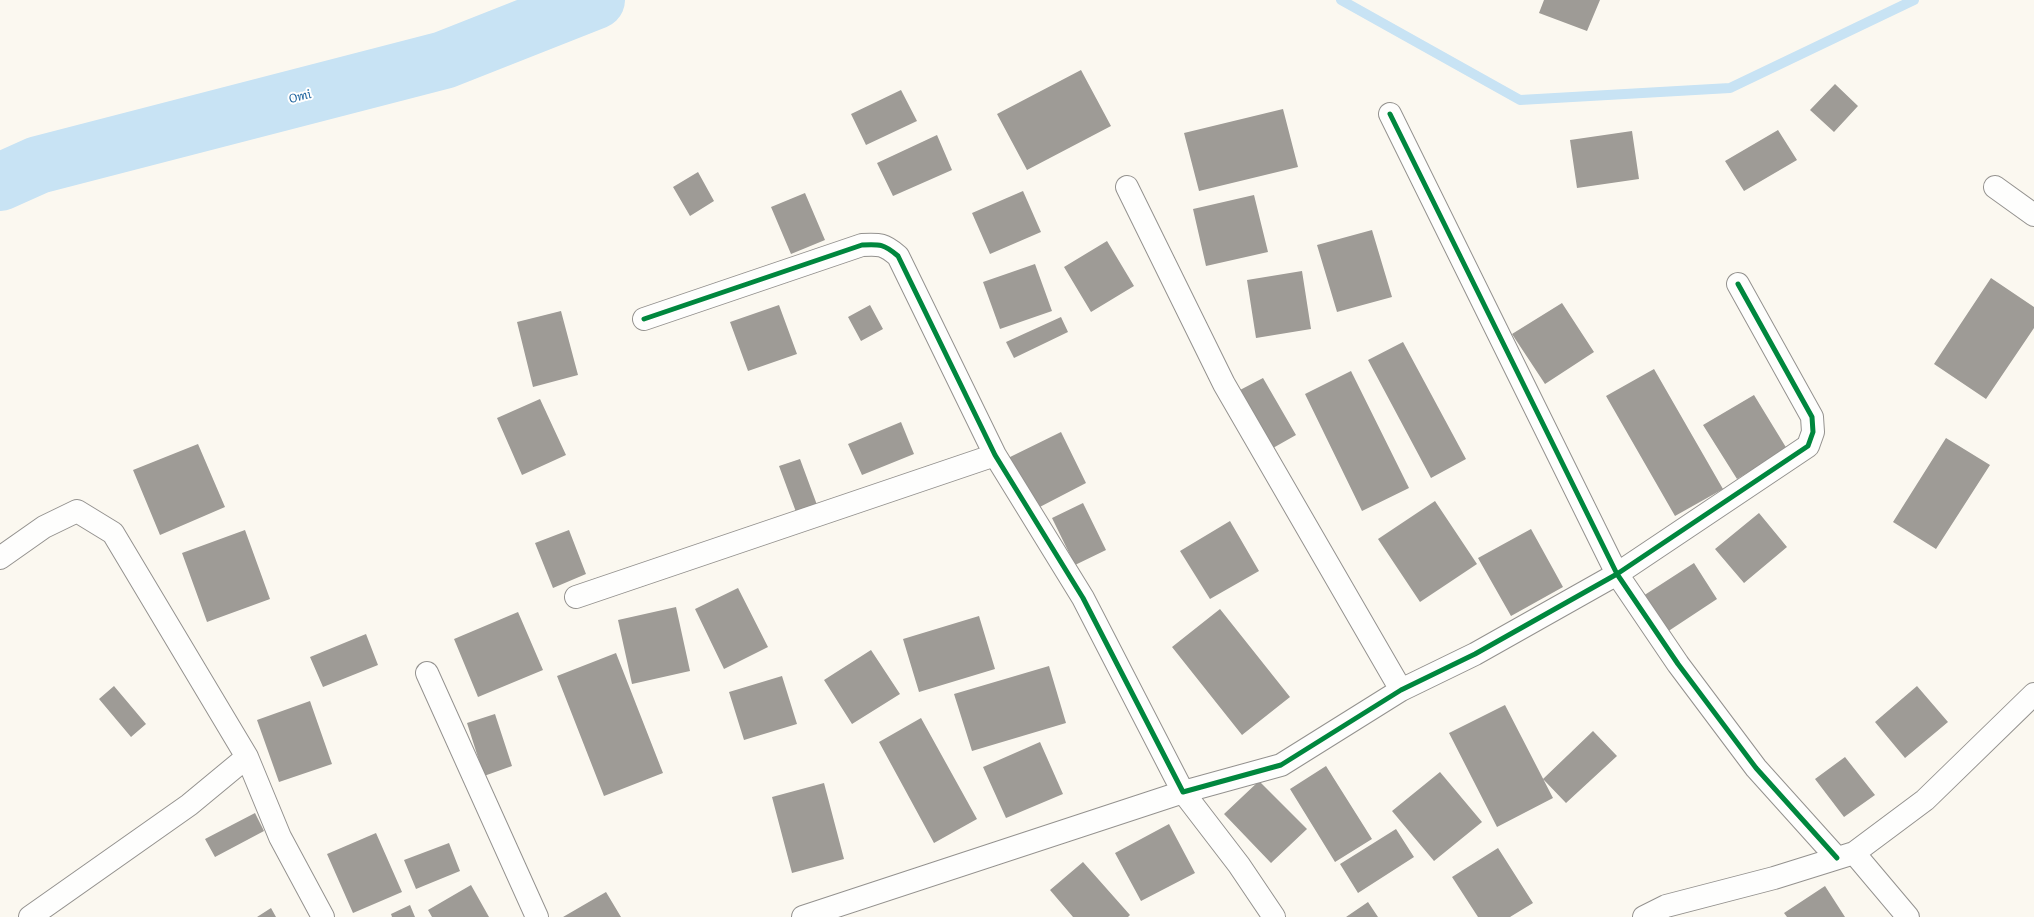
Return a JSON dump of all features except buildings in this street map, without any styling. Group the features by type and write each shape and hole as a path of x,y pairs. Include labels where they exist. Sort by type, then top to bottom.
{"street":[{"path":"1390,114 1617,574 1678,664 1756,768 1908,917"},
{"path":"1127,187 1224,384 1401,690"},
{"path":"1995,187 2034,215"},
{"path":"644,319 862,245 880,244 888,247 898,256 995,455 1083,598 1183,792 1239,866 1274,917"},
{"path":"803,917 1183,792 1281,765 1401,690 1475,654 1617,574 1808,446 1813,432 1812,417 1738,284"},
{"path":"576,597 995,455"},
{"path":"0,558 44,527 77,511 113,533 247,757 280,837 323,917"},
{"path":"428,673 537,917"},
{"path":"1644,917 1666,906 1774,878 1845,855 1925,800 2034,694"},
{"path":"30,917 189,805 247,757"}],"waterway":[{"name":"Omi","path":"0,182 38,165 444,60 596,0"},
{"path":"1341,0 1520,100 1730,88 1914,0"}],"cycle path":[{"path":"1390,114 1617,574 1678,664 1756,768 1837,858"},
{"path":"644,319 862,245 882,246 898,256 995,455 1083,598 1183,792 1281,765 1401,690 1475,654 1617,574 1808,446 1813,432 1812,417 1738,284"}]}
